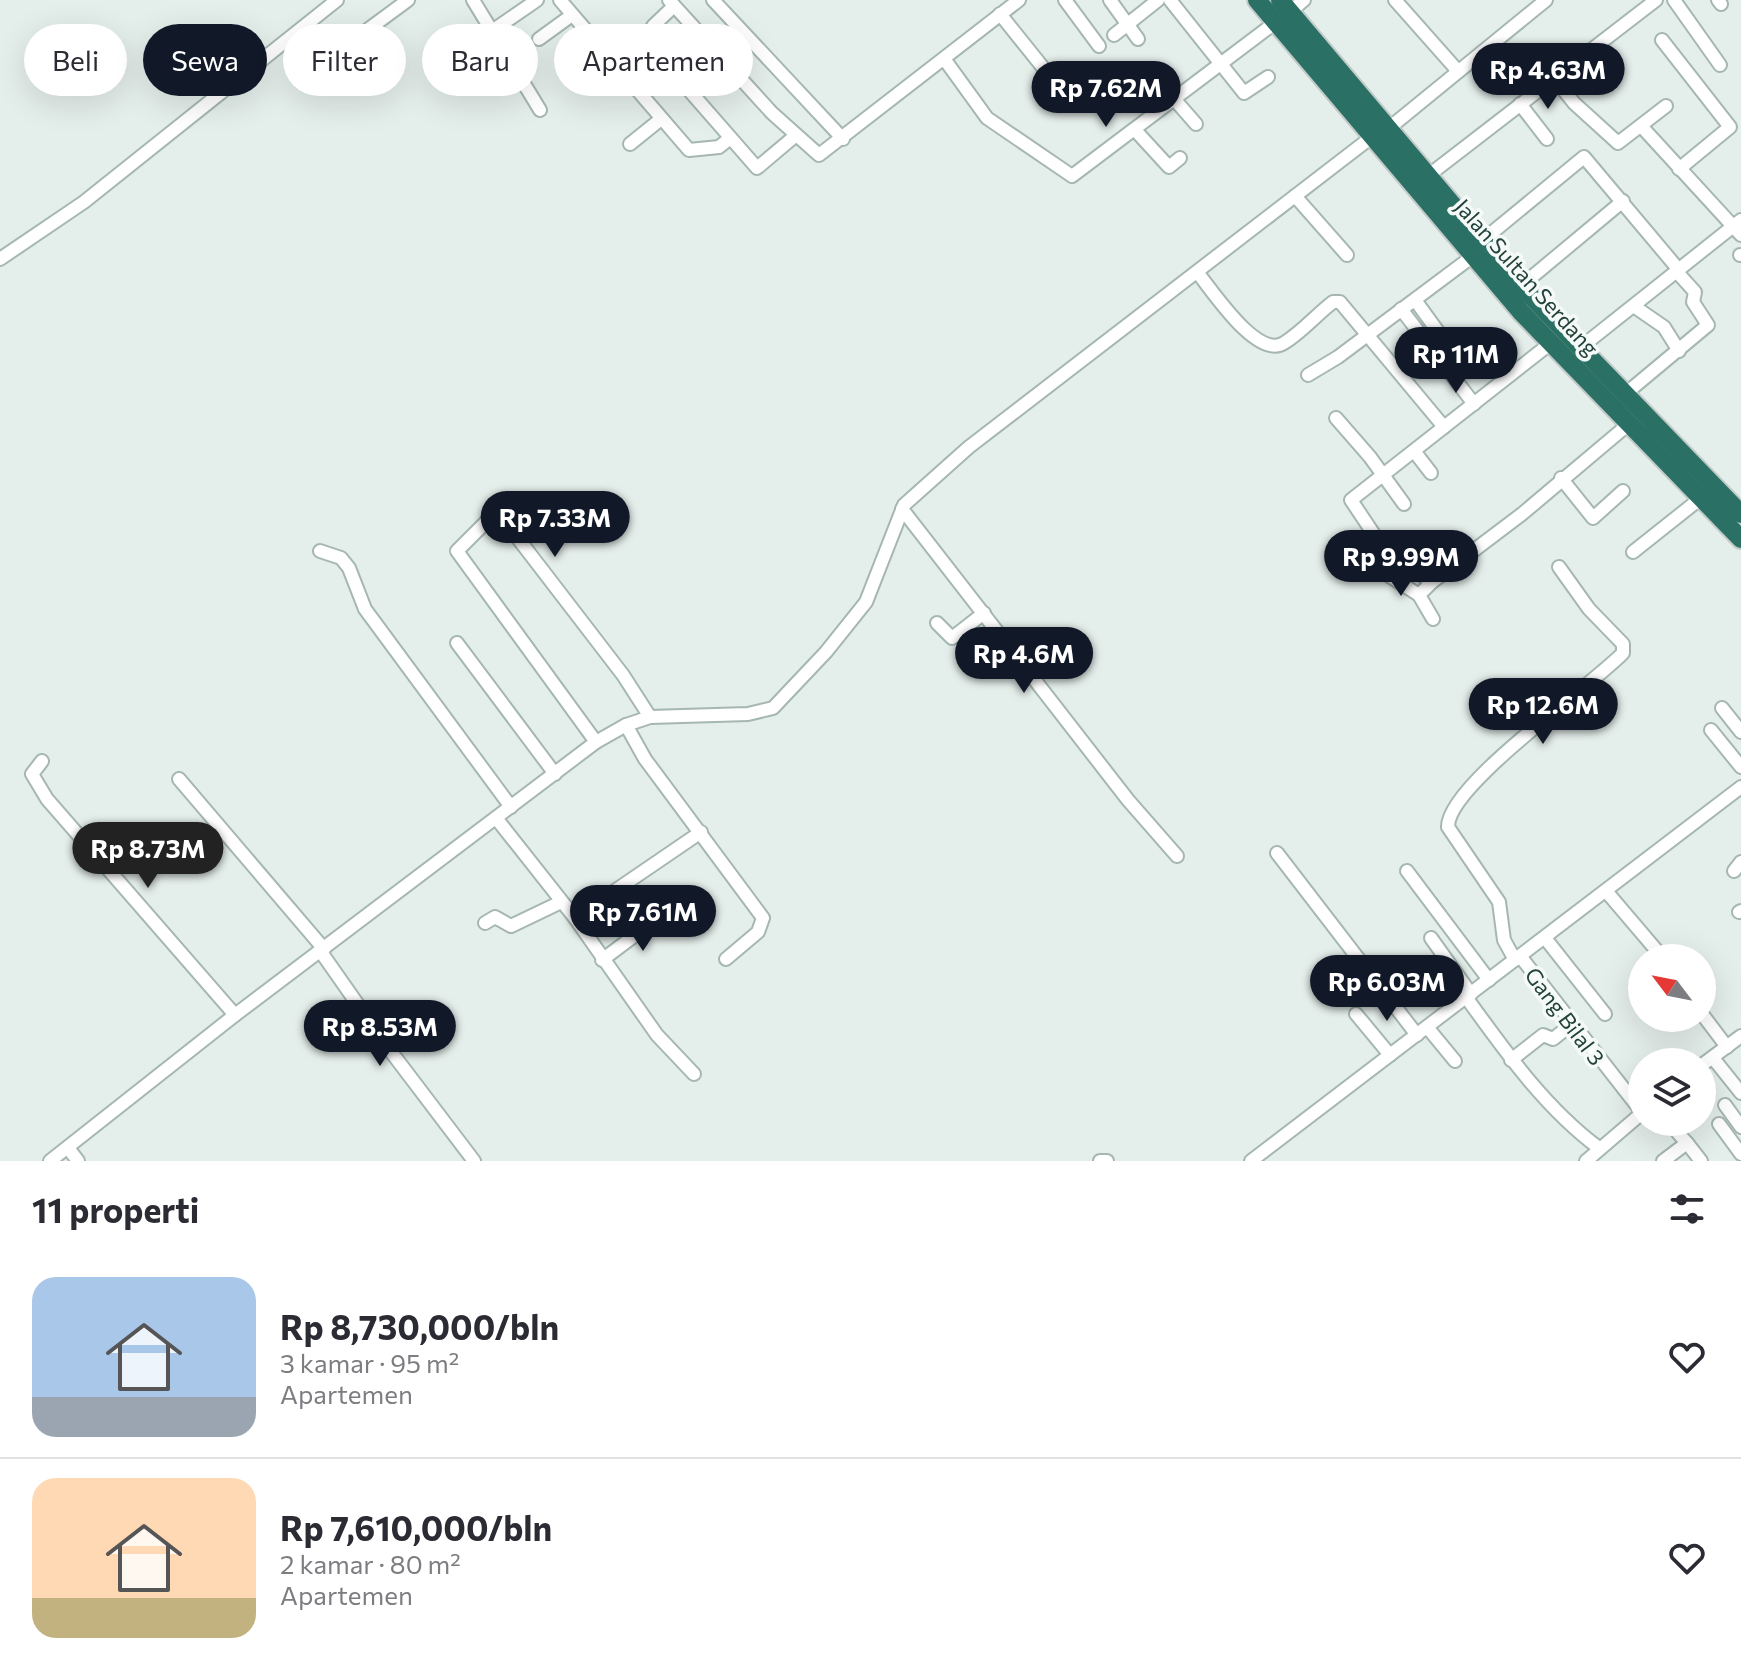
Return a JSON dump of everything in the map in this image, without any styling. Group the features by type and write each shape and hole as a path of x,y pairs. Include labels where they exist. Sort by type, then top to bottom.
{"highway":[{"name":"Jalan Sultan Serdang","path":"1257,0 1287,8 1381,132 1478,248 1551,343 1741,539"},
{"name":"Jalan Sultan Serdang","path":"1381,132 1429,175 1478,248 1521,286 1741,514"}],"street":[{"path":"0,259 84,202 337,0"},
{"path":"375,24 408,0"},
{"path":"473,0 488,24"},
{"path":"502,24 537,0"},
{"path":"560,0 690,151 719,147 729,139"},
{"path":"713,0 843,139"},
{"path":"655,24 671,3 797,136 819,155 1019,0"},
{"path":"1065,0 1099,46"},
{"path":"1110,0 1138,39"},
{"path":"1114,35 1158,0"},
{"path":"1170,0 1244,93 1268,77"},
{"path":"1395,0 1457,70"},
{"path":"1429,175 1656,0"},
{"path":"1674,0 1720,65"},
{"path":"50,1161 235,1015 596,742 626,725 650,717 748,714 773,708 826,652 866,602 882,569 902,509 969,447 1381,132 1539,2"},
{"path":"945,60 987,118 1072,176 1222,64 1287,8"},
{"path":"1000,14 1057,85"},
{"path":"539,39 572,15"},
{"path":"1662,40 1741,137"},
{"path":"1554,78 1596,125 1619,143 1666,106"},
{"path":"531,96 540,110"},
{"path":"693,96 757,168 810,125"},
{"path":"1175,100 1196,124"},
{"path":"1520,104 1547,139"},
{"path":"1596,125 1608,114"},
{"path":"630,144 661,119"},
{"path":"1580,348 1738,227 1642,127"},
{"path":"1679,169 1730,127"},
{"path":"1135,130 1162,163 1169,167 1180,158"},
{"path":"1308,375 1415,300 1583,157 1623,201 1695,292 1693,302 1709,321 1679,351 1624,395"},
{"path":"1295,196 1347,255"},
{"path":"1521,286 1623,201"},
{"path":"1197,272 1259,342 1280,345 1338,301 1444,427"},
{"path":"1415,300 1439,333"},
{"path":"1635,307 1664,327 1679,351"},
{"path":"1401,309 1474,404"},
{"path":"1373,533 1351,500 1551,343"},
{"path":"1336,418 1404,504"},
{"path":"1419,595 1630,423"},
{"path":"1414,451 1431,473"},
{"path":"1561,478 1593,518 1623,491"},
{"path":"1633,552 1701,498"},
{"path":"902,509 1128,800 1177,856"},
{"path":"596,742 457,551 492,516 499,516 507,524 623,675 650,717"},
{"path":"320,551 341,558 349,568 365,609 511,807"},
{"path":"1383,572 1389,555 1432,582"},
{"path":"1368,556 1383,572 1419,595 1433,619"},
{"name":"Gang Bilal 3","path":"1559,567 1589,609 1623,644 1623,653 1471,783 1448,818 1448,827 1499,902 1504,940 1628,1094"},
{"path":"937,623 952,638 984,613"},
{"path":"457,643 555,774"},
{"path":"1722,708 1741,732"},
{"path":"626,725 645,759 763,918 758,932 726,959"},
{"path":"1711,730 1741,767"},
{"path":"42,761 32,774 47,799 235,1015"},
{"path":"179,779 322,950 389,1049 474,1161"},
{"path":"1251,1161 1741,787"},
{"path":"496,818 575,918 657,1035 694,1074"},
{"path":"575,918 701,832"},
{"path":"1277,853 1422,1031 1455,1061"},
{"path":"1407,871 1489,980"},
{"path":"1606,891 1651,944"},
{"path":"485,923 495,917 511,926 561,902"},
{"path":"602,960 662,915"},
{"path":"1431,938 1511,1060 1568,1121 1599,1148"},
{"path":"1545,938 1605,1014"},
{"path":"1356,1014 1390,1055"},
{"path":"1511,1060 1543,1035 1553,1039 1572,1024"},
{"path":"1716,1032 1727,1047"},
{"path":"1716,1055 1741,1036"},
{"path":"1716,1069 1741,1093"},
{"path":"1725,1105 1741,1127"},
{"path":"1586,1161 1628,1124"},
{"path":"1719,1124 1741,1154"},
{"path":"1663,1161 1682,1138 1701,1161"},
{"path":"68,1148 78,1161"},
{"path":"1266,1149 1275,1161"},
{"path":"1100,1161 1107,1161"}]}
